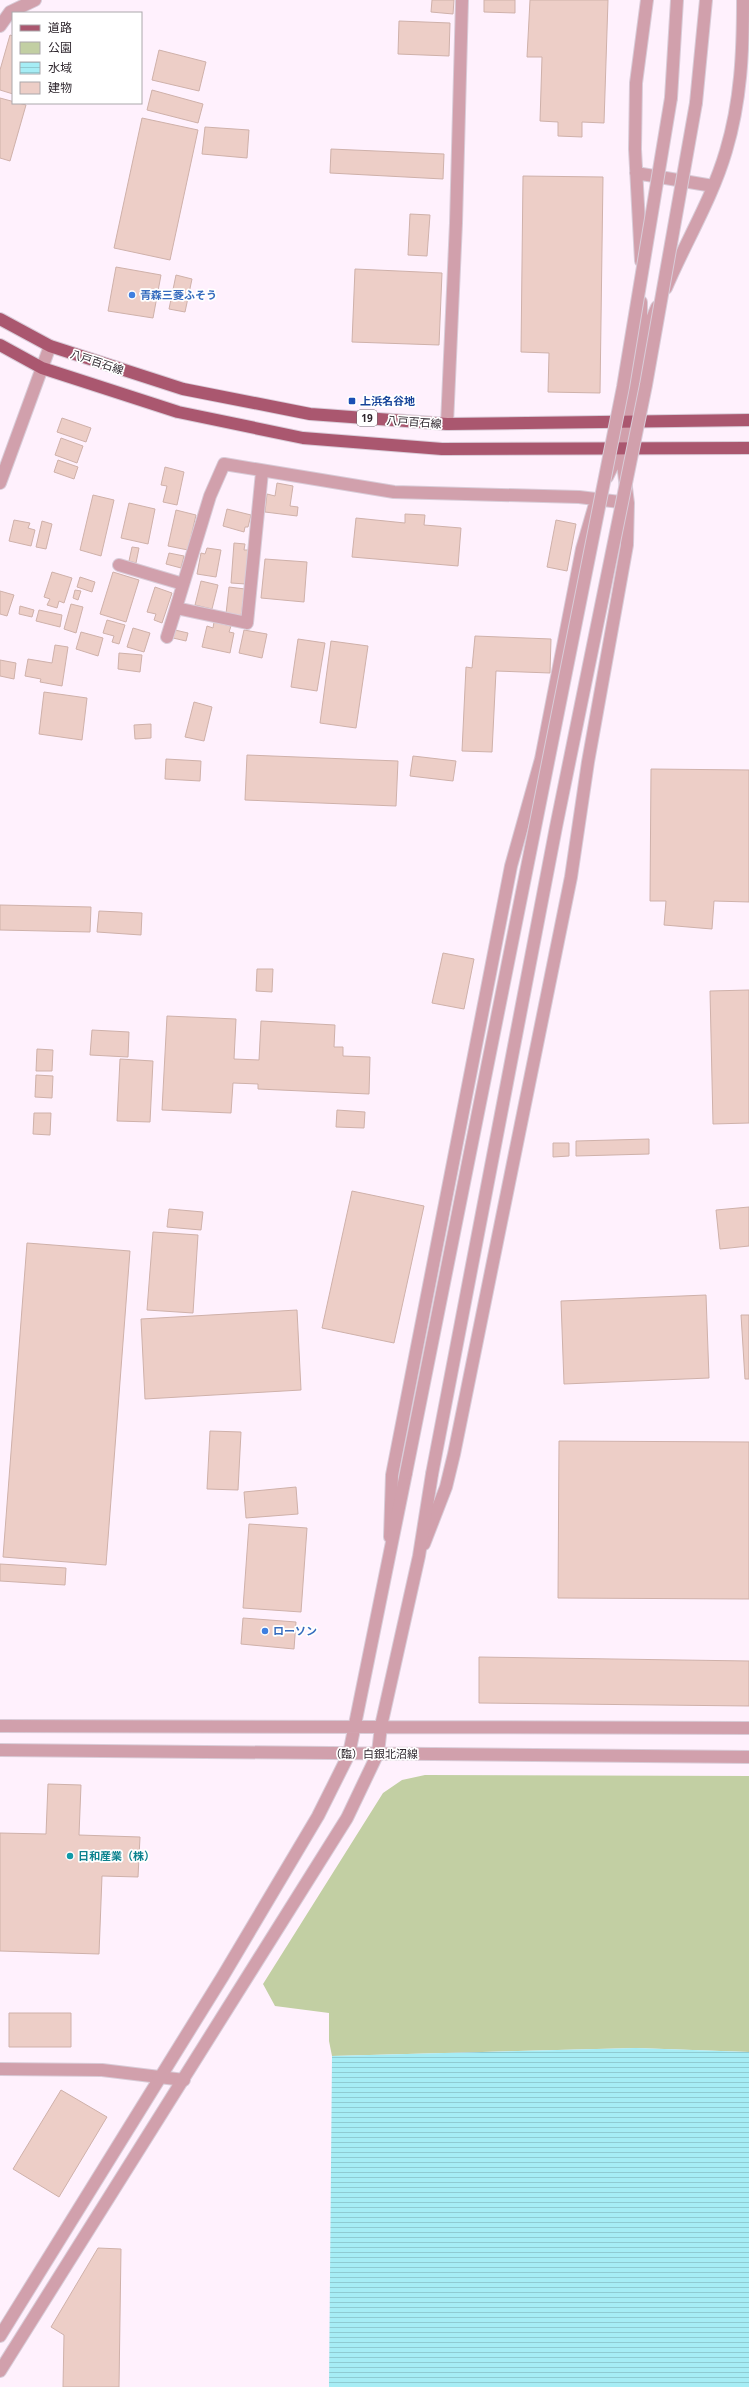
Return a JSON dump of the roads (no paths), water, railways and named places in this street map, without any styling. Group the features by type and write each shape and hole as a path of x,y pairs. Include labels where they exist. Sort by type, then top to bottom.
{"main road":[{"name":"八戸百石線","path":"0,319 50,346 183,389 310,414 447,424 627,420 749,420"},
{"name":"八戸百石線","path":"0,345 42,368 178,412 303,438 442,449 749,448"}],"street":[{"path":"0,26 10,12 34,0"},
{"path":"447,424 456,224 462,0"},
{"path":"389,1552 392,1475 511,866 541,759 582,549 596,498 621,449 641,345 640,250 635,149 636,83 647,0"},
{"path":"0,2336 159,2076 223,1976 318,1816 350,1754 354,1726 365,1681 389,1552 624,387 671,98 677,0"},
{"path":"0,2371 347,1818 378,1753 381,1726 419,1556 432,1474 556,827 646,385 696,103 706,0"},
{"path":"641,345 682,250 713,186 726,152 737,103 743,56 743,0"},
{"path":"636,172 713,186"},
{"path":"0,483 3,463 50,346"},
{"path":"419,1556 446,1487 454,1454 571,877 588,762 626,545 628,503 621,449"},
{"path":"167,637 210,496 224,464 262,472 394,492 596,498 628,503"},
{"path":"176,608 247,623 262,472"},
{"path":"119,565 183,584"},
{"path":"0,1726 749,1728"},
{"name":"（臨）白銀北沼線","path":"0,1750 749,1757"},
{"path":"0,2069 102,2070 184,2080"}],"water":[{"path":"636,2048 749,2052 749,2387 329,2387 332,2056"}],"place":[{"name":"青森三菱ふそう","path":"132,295"},
{"name":"上浜名谷地","path":"352,401"},
{"name":"ローソン","path":"265,1631"},
{"name":"日和産業（株）","path":"70,1856"}]}
